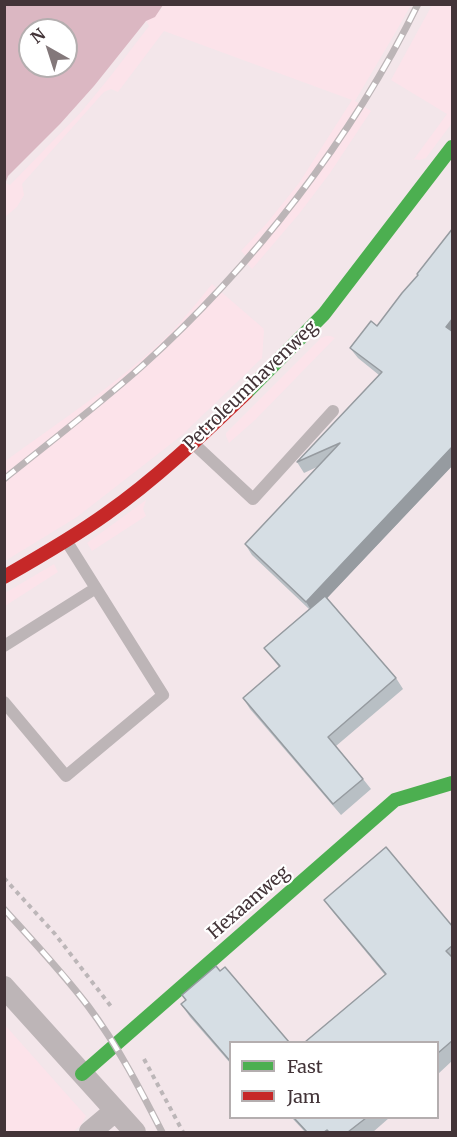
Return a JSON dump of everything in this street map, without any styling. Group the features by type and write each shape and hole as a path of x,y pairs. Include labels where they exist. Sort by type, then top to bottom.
{"street":[{"name":"Petroleumhavenweg","path":"4,577 66,541 108,513 177,458 264,376 324,314 453,147"},
{"name":"Hexaanweg","path":"82,1074 395,800 453,783"},
{"path":"4,987 135,1132"},
{"path":"90,1132 115,1111"}],"lane":[{"path":"193,443 253,499 333,411"},
{"path":"4,702 66,776 163,695 66,541"},
{"path":"4,646 96,588"}],"path":[{"path":"4,878 74,957 104,996 157,1082 183,1132"}],"shaded area":[{"path":"5,4 163,5 155,17 146,21 60,124 8,176 5,184"},
{"path":"5,5 452,5 452,1132 5,1132"},
{"path":"163,5 411,5 355,101 371,111 330,173 252,269 247,264 252,258 241,251 299,183 352,100 164,31 118,92 111,89 104,92 22,184 24,195 17,207 5,217 5,183 10,185 81,112 149,26 146,21 161,10"},
{"path":"432,5 452,5 452,123 426,158 420,160 411,159 414,159 447,114 391,80"},
{"path":"212,284 263,328 262,358 181,436 77,517 5,561 4,462 143,358 175,328"},
{"path":"326,336 335,338 255,420 229,443 226,433 321,338"},
{"path":"146,500 143,509 146,516 92,551 87,543"},
{"path":"54,564 58,572 5,606 5,593"},
{"path":"5,1025 86,1116 73,1132 5,1132"}],"building":[{"path":"453,228 453,318 446,327 453,332 453,446 306,602 245,544 340,443 297,462 382,372 350,348 371,321 377,326"},
{"path":"325,596 396,678 328,737 363,779 333,804 243,698 280,666 264,648"},
{"path":"386,847 453,927 453,945 446,951 453,958 453,1040 439,1052 439,1041 306,1041 386,974 324,900"},
{"path":"216,966 220,971 225,967 288,1041 229,1041 229,1060 181,1004 186,1000 182,995"},
{"path":"295,1119 365,1119 348,1132 329,1132 327,1130 307,1132"}],"railway":[{"path":"4,479 141,367 222,287 260,244 331,152 392,54 418,4"},
{"path":"4,909 68,981 99,1021 128,1068 162,1132"}],"traffic: fast":[{"path":"246,393 324,314 452,147"},
{"path":"82,1074 395,800 452,783"}],"traffic: jam":[{"path":"4,577 69,539 125,500 178,456 246,393"}]}
